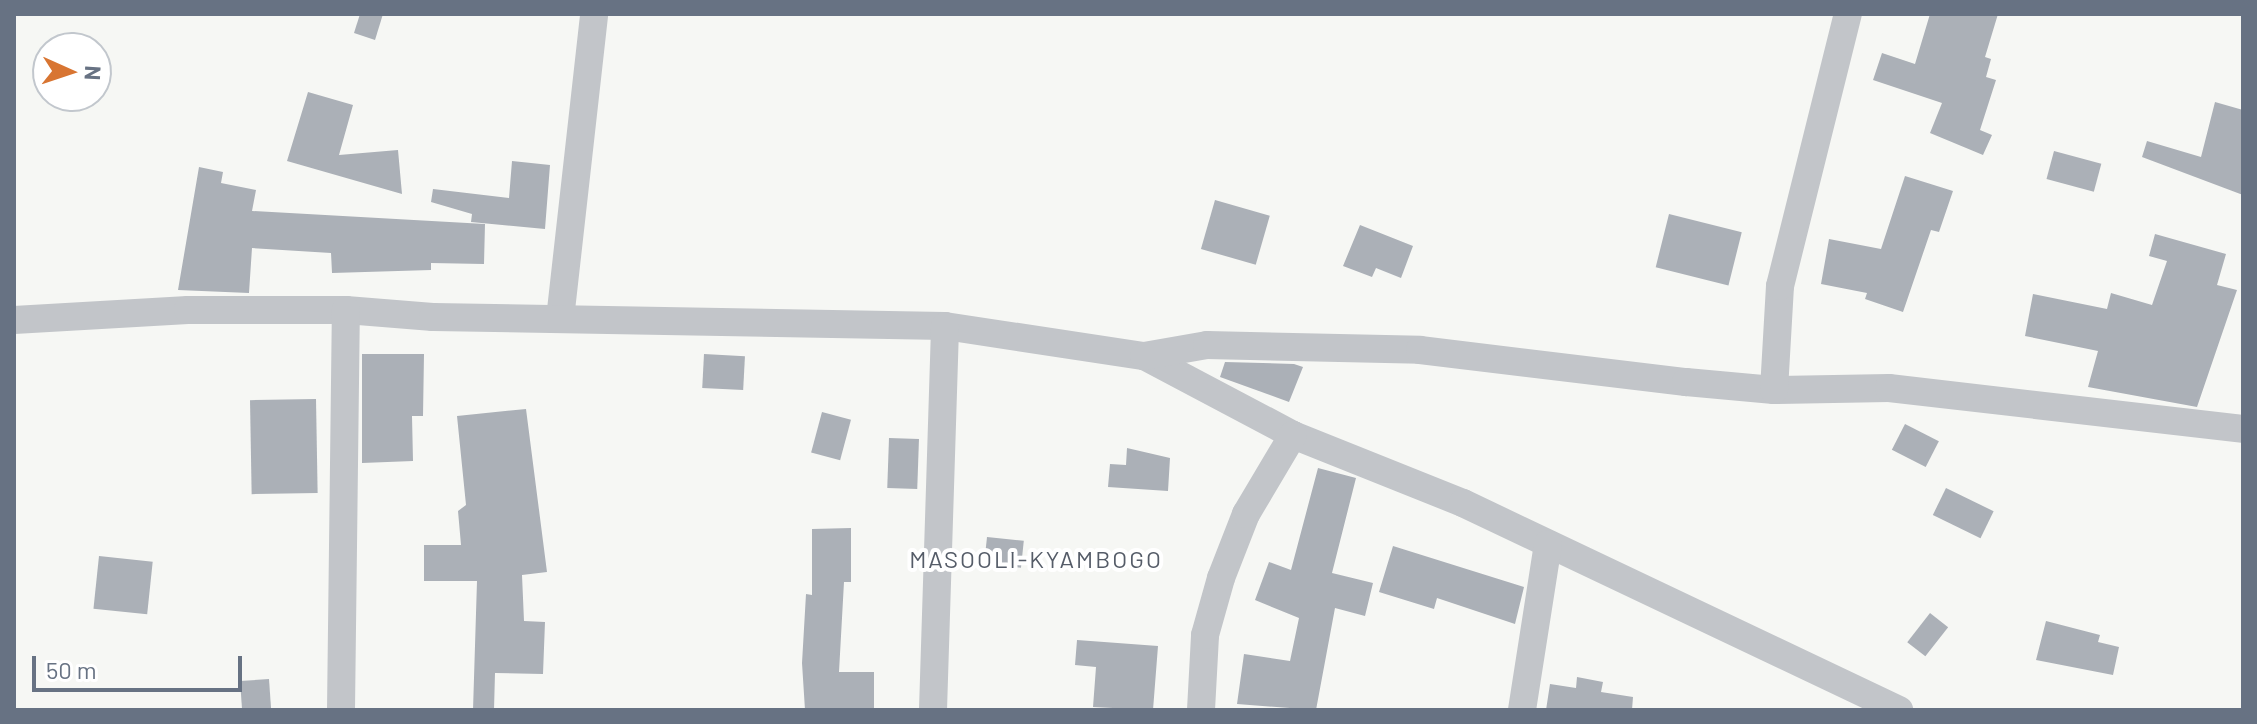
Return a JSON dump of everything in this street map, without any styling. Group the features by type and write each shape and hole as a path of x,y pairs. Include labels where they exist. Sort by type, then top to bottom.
{"street":[{"path":"560,319 594,14"},
{"path":"1774,390 1780,286 1848,14"},
{"path":"14,320 188,310 346,310 560,319 945,326 1144,356 1207,345 1420,350 1774,390 1889,388 2243,429"},
{"path":"341,710 346,310"},
{"path":"933,710 945,326"},
{"path":"1144,356 1293,435 1463,503 1899,710"},
{"path":"1201,710 1205,635 1221,578 1246,514 1293,435"},
{"path":"1522,710 1548,544"}],"building":[{"path":"360,14 383,14 375,40 354,33"},
{"path":"1930,14 1998,14 1985,57 1991,59 1986,77 1996,80 1980,130 1992,135 1983,155 1930,133 1942,103 1873,80 1882,53 1915,64"},
{"path":"308,92 353,105 339,155 398,150 402,194 287,161"},
{"path":"2215,102 2243,110 2243,195 2142,157 2147,141 2201,157"},
{"path":"2054,151 2101,164 2094,192 2046,179"},
{"path":"512,161 550,165 545,229 471,222 472,214 431,202 433,189 509,198"},
{"path":"199,167 223,172 221,183 256,190 252,211 485,224 484,264 431,263 431,270 332,273 331,253 252,248 249,293 178,290"},
{"path":"1905,176 1953,191 1939,232 1931,230 1903,312 1865,299 1867,293 1821,284 1829,239 1881,249"},
{"path":"1215,200 1270,216 1256,265 1201,249"},
{"path":"1669,214 1742,232 1728,286 1656,267"},
{"path":"1360,225 1413,246 1401,278 1376,268 1372,277 1343,266"},
{"path":"2155,234 2226,254 2217,285 2237,290 2197,407 2088,387 2098,351 2025,336 2033,294 2107,309 2111,293 2152,305 2167,261 2149,256"},
{"path":"362,354 424,354 423,416 412,416 413,461 362,463"},
{"path":"704,354 745,356 743,390 702,388"},
{"path":"1225,362 1294,364 1303,367 1289,402 1220,377"},
{"path":"316,399 318,493 252,494 250,400"},
{"path":"526,409 547,572 522,575 524,621 545,622 543,674 495,673 494,710 473,710 477,581 424,581 424,545 461,545 458,511 466,505 457,416"},
{"path":"822,412 851,420 840,460 811,453"},
{"path":"1905,424 1939,441 1926,467 1892,450"},
{"path":"889,438 919,439 917,489 887,488"},
{"path":"1127,448 1170,458 1168,491 1108,487 1110,464 1126,465"},
{"path":"1318,468 1356,478 1332,573 1373,583 1365,616 1335,608 1316,710 1237,704 1244,654 1290,661 1299,618 1255,600 1269,562 1291,570"},
{"path":"1946,488 1994,511 1980,538 1933,515"},
{"path":"851,528 851,582 844,582 839,672 874,672 874,710 805,710 802,663 806,594 812,595 812,529"},
{"path":"987,537 1024,541 1021,568 984,564"},
{"path":"1393,546 1524,587 1515,624 1437,598 1434,609 1379,592"},
{"path":"99,556 153,562 147,614 93,609"},
{"path":"1930,613 1948,627 1925,656 1907,642"},
{"path":"2046,621 2100,635 2098,642 2119,647 2113,675 2036,660"},
{"path":"1077,640 1158,646 1153,710 1093,707 1096,667 1075,665"},
{"path":"1577,677 1603,682 1601,692 1633,697 1632,710 1546,710 1550,684 1576,688"},
{"path":"269,679 271,710 242,710 240,681"}],"district":[{"name":"MASOOLI-KYAMBOGO","path":"1036,559"}]}
